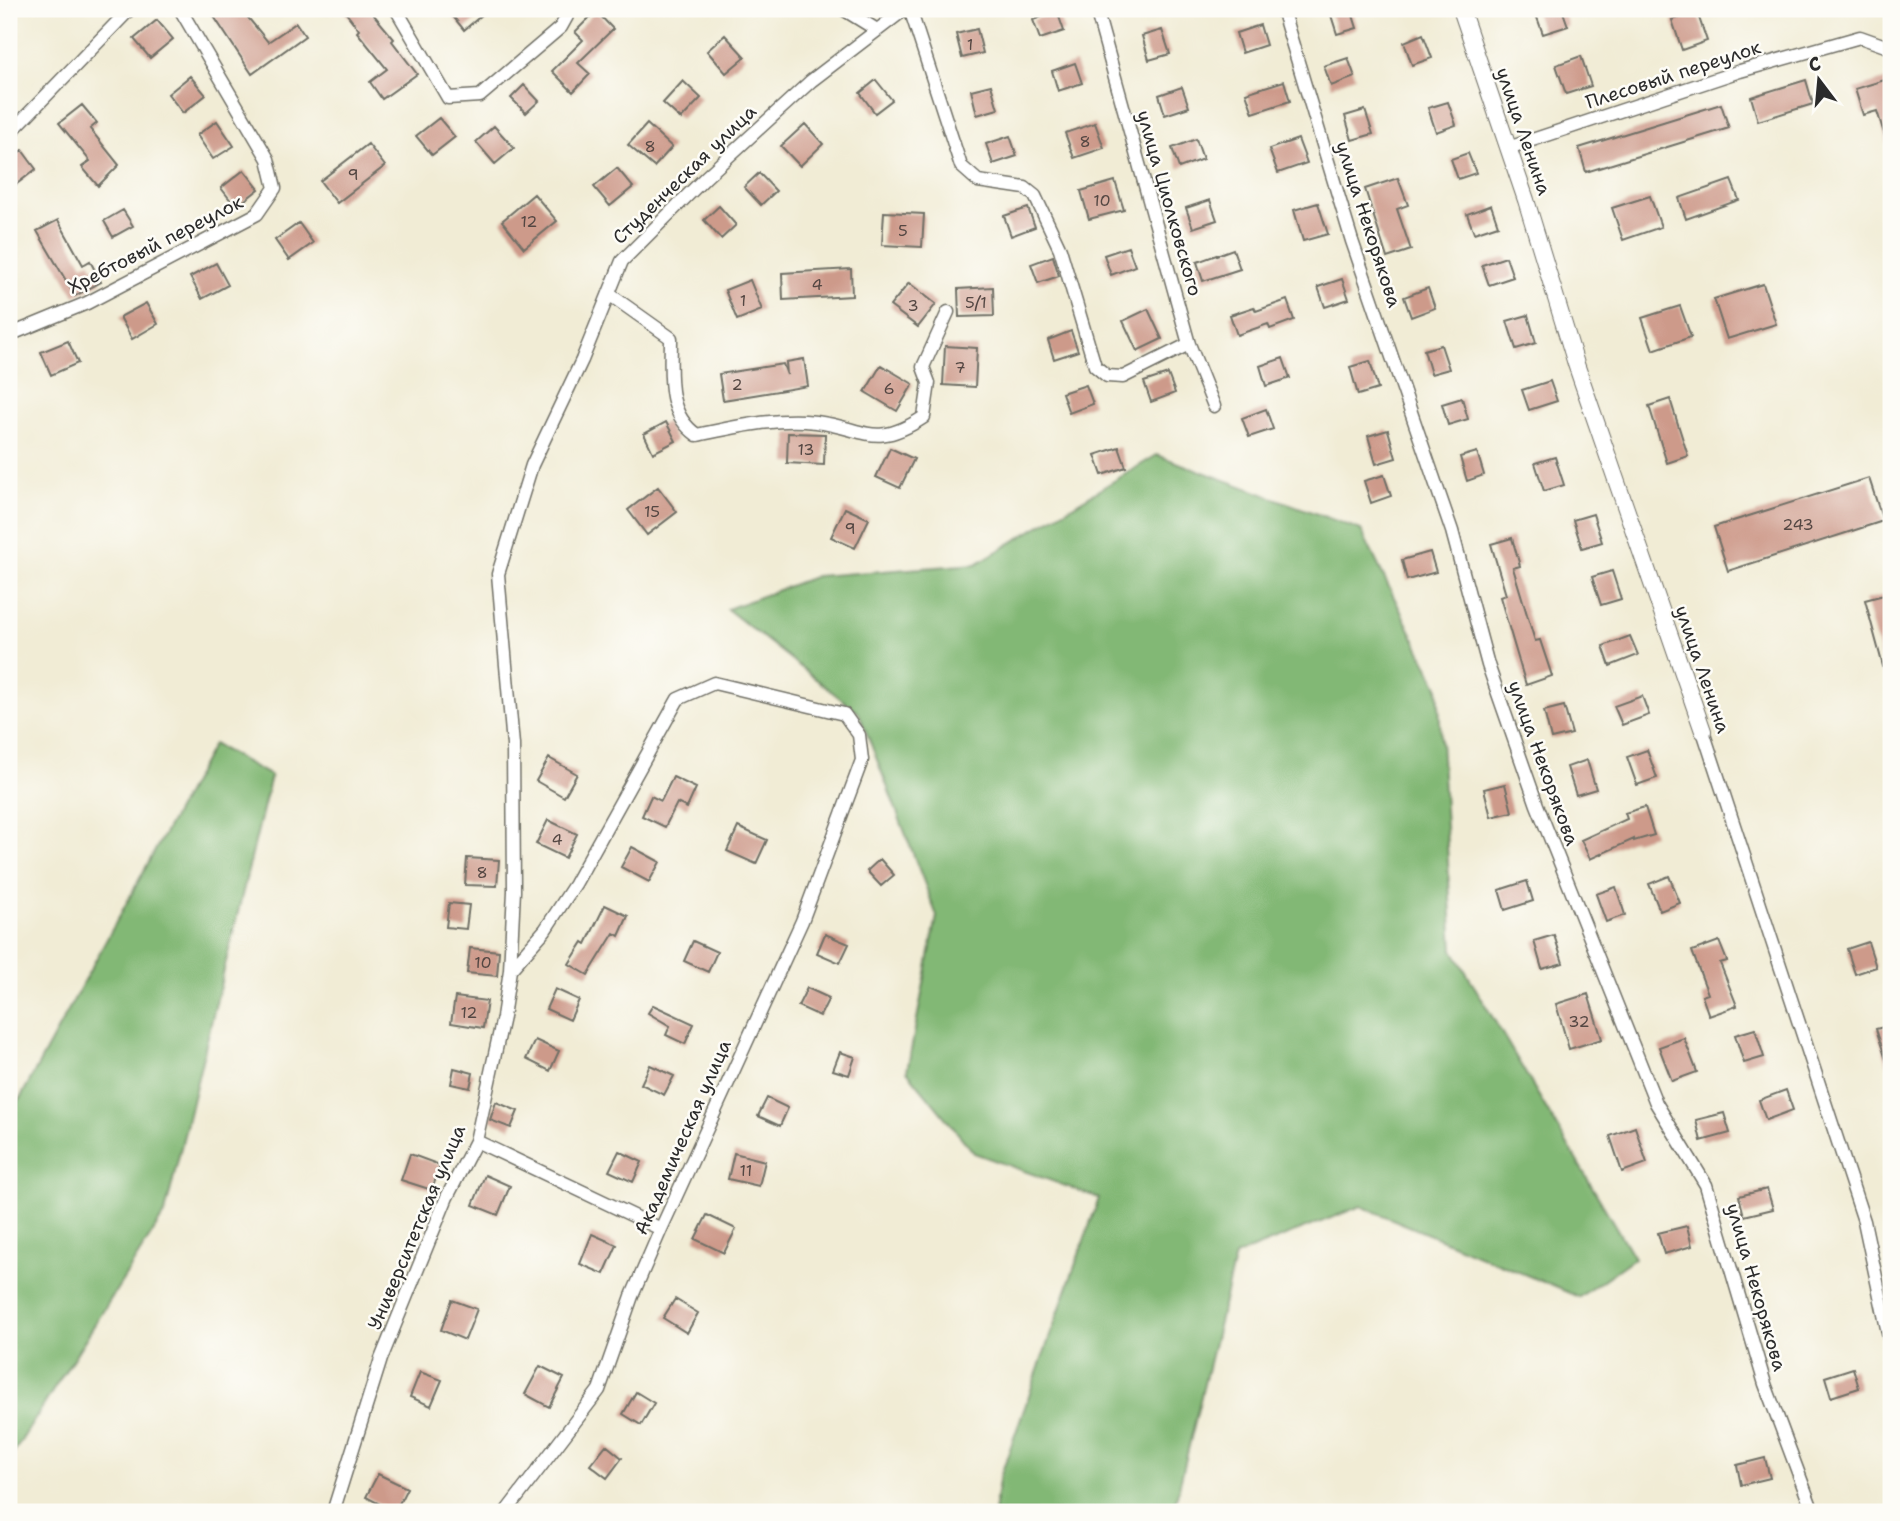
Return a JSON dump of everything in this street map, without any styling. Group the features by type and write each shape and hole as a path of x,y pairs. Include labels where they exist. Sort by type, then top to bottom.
{"street":[{"path":"9,134 130,9"},
{"name":"Хребтовый переулок","path":"9,335 87,303 257,214 275,188 268,159 180,9"},
{"path":"396,9 448,98 480,96 561,27 570,9"},
{"path":"843,9 877,30"},
{"name":"Студенческая улица","path":"498,574 532,465 582,360 622,261 706,177 811,81 905,9"},
{"path":"910,9 961,166 978,181 1025,188 1035,196 1060,249 1095,366 1107,376 1123,377 1189,344"},
{"name":"улица Циолковского","path":"1096,9 1189,344 1214,406"},
{"name":"улица Некорякова","path":"1282,9 1353,242 1452,531 1489,665 1537,804 1656,1103 1706,1185 1765,1384 1814,1512"},
{"name":"улица Ленина","path":"1461,9 1580,376 1703,731 1864,1221 1891,1347"},
{"name":"Плесовый переулок","path":"1508,148 1740,71 1860,37 1891,48"},
{"path":"609,294 671,338 671,396 683,425 697,435 765,421 817,422 862,435 900,433 924,417 929,383 923,367 948,312"},
{"name":"Университетская улица","path":"333,1512 381,1359 447,1196 476,1141 510,970 514,891 513,745 498,574"},
{"name":"Академическая улица","path":"506,1512 599,1390 661,1229 802,920 862,760 859,734 844,713 715,682 678,699 575,884 545,930 510,970"},
{"path":"476,1141 661,1229"}],"green space":[{"path":"1157,455 1361,530 1438,687 1453,950 1634,1258 1579,1297 1361,1206 1235,1256 1173,1512 994,1512 999,1480 1099,1198 974,1153 907,1071 937,916 859,713 727,609 816,576 976,564"},
{"path":"213,744 271,776 165,1213 9,1460 9,1119"}],"building":[{"path":"209,9 241,9 268,42 296,23 305,36 252,74"},
{"path":"343,9 369,9 394,39 392,41 417,74 382,99 370,82 387,69 357,32 359,30"},
{"path":"447,9 489,9 464,30"},
{"path":"1329,9 1351,9 1357,28 1337,34"},
{"path":"1534,9 1562,9 1568,26 1543,34"},
{"path":"596,11 613,29 578,63 590,74 573,92 552,71 583,40 575,32"},
{"path":"1057,11 1064,31 1040,39 1033,20"},
{"path":"1697,12 1707,41 1682,50 1672,20"},
{"path":"157,20 173,39 150,58 134,39"},
{"path":"1260,25 1266,45 1242,53 1236,33"},
{"path":"977,29 983,53 962,58 956,34"},
{"path":"1162,30 1170,54 1149,60 1142,36"},
{"path":"1423,34 1432,58 1412,65 1404,42"},
{"path":"725,35 745,57 726,73 707,51"},
{"path":"1581,56 1591,86 1566,94 1556,65"},
{"path":"1348,58 1355,77 1331,86 1324,66"},
{"path":"1075,63 1082,83 1058,91 1052,71"},
{"path":"190,76 206,95 183,113 168,94"},
{"path":"1891,78 1891,145 1888,146 1877,111 1863,115 1855,89"},
{"path":"876,80 892,100 875,113 860,93"},
{"path":"1806,80 1813,104 1758,121 1751,97"},
{"path":"683,81 701,98 681,119 663,103"},
{"path":"1284,81 1290,101 1253,113 1246,93"},
{"path":"524,85 539,101 526,113 511,98"},
{"path":"991,85 998,109 977,115 971,90"},
{"path":"1182,87 1189,107 1165,115 1159,95"},
{"path":"1448,102 1456,125 1436,132 1428,108"},
{"path":"1721,104 1729,128 1586,172 1579,148"},
{"path":"82,105 97,123 90,129 119,165 98,186 82,167 90,161 59,123"},
{"path":"1365,110 1373,134 1352,140 1345,116"},
{"path":"439,118 455,137 432,155 416,136"},
{"path":"217,121 234,146 213,159 197,135"},
{"path":"1095,123 1104,148 1074,158 1065,133"},
{"path":"647,124 672,147 654,167 628,145"},
{"path":"805,124 823,144 800,166 781,146"},
{"path":"494,126 514,148 495,164 476,142"},
{"path":"1010,136 1017,156 993,164 986,144"},
{"path":"1196,139 1203,159 1179,168 1172,148"},
{"path":"1298,139 1307,163 1278,173 1269,149"},
{"path":"368,144 385,166 337,203 320,181"},
{"path":"22,150 36,169 9,190 9,160"},
{"path":"1468,153 1476,173 1458,179 1451,159"},
{"path":"617,168 633,187 610,206 594,187"},
{"path":"244,170 259,189 236,207 221,188"},
{"path":"759,173 776,191 761,205 744,187"},
{"path":"1398,178 1408,205 1397,209 1411,250 1387,258 1365,189"},
{"path":"1731,180 1739,200 1686,219 1679,198"},
{"path":"1115,181 1124,210 1089,219 1081,191"},
{"path":"534,194 557,221 524,248 502,221"},
{"path":"1650,196 1661,227 1623,240 1612,208"},
{"path":"1210,200 1217,220 1193,228 1186,208"},
{"path":"1318,203 1328,234 1303,241 1294,210"},
{"path":"1491,205 1498,225 1474,233 1467,214"},
{"path":"719,206 736,225 721,239 704,220"},
{"path":"1028,208 1035,227 1011,236 1004,216"},
{"path":"123,210 133,226 113,237 104,221"},
{"path":"884,212 924,214 922,247 882,245"},
{"path":"58,220 83,265 90,261 101,282 75,296 37,231"},
{"path":"299,223 313,243 289,260 275,240"},
{"path":"1128,247 1135,266 1111,275 1104,255"},
{"path":"1233,249 1240,269 1203,281 1197,262"},
{"path":"1053,256 1059,276 1038,283 1031,264"},
{"path":"1506,257 1513,277 1489,285 1482,265"},
{"path":"216,263 228,285 202,299 190,277"},
{"path":"851,269 852,296 783,300 782,273"},
{"path":"1342,279 1349,299 1325,307 1318,287"},
{"path":"750,280 762,310 737,320 725,290"},
{"path":"909,283 936,304 918,327 890,306"},
{"path":"1763,284 1776,324 1727,339 1714,299"},
{"path":"993,287 994,316 959,317 958,289"},
{"path":"1428,288 1435,308 1411,317 1404,297"},
{"path":"1287,300 1294,320 1270,329 1268,324 1237,335 1230,315 1254,307 1256,311"},
{"path":"146,303 158,324 132,339 120,317"},
{"path":"1680,306 1691,337 1653,350 1642,318"},
{"path":"1148,309 1162,339 1137,351 1123,321"},
{"path":"1528,315 1536,343 1516,349 1507,321"},
{"path":"1071,331 1078,351 1054,359 1048,340"},
{"path":"68,341 78,363 51,375 41,352"},
{"path":"1441,345 1449,369 1431,374 1424,350"},
{"path":"945,346 977,348 975,387 943,385"},
{"path":"1283,358 1290,378 1266,386 1260,366"},
{"path":"804,359 808,386 723,400 719,374 783,364 787,375 786,362"},
{"path":"1370,361 1378,389 1358,395 1350,367"},
{"path":"881,365 913,384 897,411 865,392"},
{"path":"1168,374 1175,393 1151,402 1144,382"},
{"path":"1550,381 1557,401 1529,410 1522,390"},
{"path":"1086,385 1093,404 1069,413 1062,393"},
{"path":"1462,398 1468,419 1448,425 1442,404"},
{"path":"1670,399 1688,456 1667,463 1649,406"},
{"path":"1266,409 1273,429 1249,437 1242,418"},
{"path":"666,422 676,441 653,453 644,434"},
{"path":"1388,430 1396,458 1376,464 1368,436"},
{"path":"788,433 825,434 824,465 787,463"},
{"path":"1119,447 1126,467 1102,475 1095,455"},
{"path":"890,448 914,459 900,488 876,477"},
{"path":"1477,452 1484,475 1467,481 1460,457"},
{"path":"1555,457 1564,485 1544,491 1535,463"},
{"path":"1384,475 1391,496 1371,503 1364,481"},
{"path":"1869,478 1883,521 1728,571 1714,527"},
{"path":"658,487 677,512 647,535 628,510"},
{"path":"845,508 869,519 855,548 831,537"},
{"path":"1593,514 1602,542 1582,548 1573,520"},
{"path":"1512,538 1520,566 1513,568 1535,641 1540,640 1552,676 1526,685 1500,597 1506,595 1491,544"},
{"path":"1430,552 1436,572 1407,580 1402,560"},
{"path":"1612,571 1621,599 1601,605 1592,577"},
{"path":"1891,593 1891,681 1887,681 1865,600"},
{"path":"1630,636 1638,655 1610,666 1603,646"},
{"path":"1642,696 1649,715 1622,725 1614,706"},
{"path":"1564,706 1572,734 1551,739 1544,711"},
{"path":"1647,750 1657,778 1637,785 1627,757"},
{"path":"549,758 577,774 564,797 536,781"},
{"path":"1587,760 1596,789 1576,795 1567,767"},
{"path":"673,777 696,788 687,808 677,803 665,827 642,816 651,796 661,801"},
{"path":"1505,784 1512,812 1491,817 1484,789"},
{"path":"1645,807 1654,835 1634,839 1590,859 1581,840 1627,819 1625,813"},
{"path":"548,820 577,834 565,858 536,844"},
{"path":"738,827 767,840 756,864 727,851"},
{"path":"632,847 660,862 649,882 621,867"},
{"path":"467,858 499,860 497,886 465,885"},
{"path":"880,859 894,875 881,886 867,871"},
{"path":"1669,876 1680,903 1660,911 1649,884"},
{"path":"1527,881 1533,901 1505,910 1499,890"},
{"path":"1616,887 1625,915 1606,922 1596,894"},
{"path":"449,903 469,905 466,929 446,927"},
{"path":"605,905 628,916 619,936 614,933 588,975 569,964 583,942 586,944"},
{"path":"825,934 849,944 840,963 817,953"},
{"path":"1554,935 1563,963 1542,969 1534,941"},
{"path":"693,941 717,952 708,972 684,961"},
{"path":"1719,941 1727,961 1720,963 1737,1006 1709,1016 1702,996 1708,994 1692,951"},
{"path":"1868,942 1876,967 1855,974 1847,949"},
{"path":"470,948 499,951 497,976 467,973"},
{"path":"807,988 829,998 820,1016 798,1006"},
{"path":"555,989 579,1000 570,1020 546,1009"},
{"path":"1588,994 1602,1039 1569,1049 1556,1004"},
{"path":"455,997 487,1001 483,1028 451,1023"},
{"path":"653,1005 694,1024 685,1044 666,1035 670,1026 648,1013"},
{"path":"1891,1025 1891,1066 1888,1066 1876,1029"},
{"path":"1755,1029 1764,1057 1744,1063 1735,1035"},
{"path":"1684,1038 1697,1072 1672,1081 1659,1047"},
{"path":"535,1040 559,1051 550,1071 526,1059"},
{"path":"840,1052 855,1057 849,1075 833,1070"},
{"path":"650,1065 674,1076 664,1095 641,1084"},
{"path":"454,1068 473,1073 470,1088 451,1084"},
{"path":"1786,1090 1793,1110 1766,1120 1759,1100"},
{"path":"767,1098 788,1108 780,1126 758,1116"},
{"path":"496,1102 518,1111 511,1128 490,1120"},
{"path":"1724,1113 1730,1133 1701,1141 1696,1120"},
{"path":"1635,1127 1647,1163 1622,1172 1610,1136"},
{"path":"619,1151 642,1162 633,1182 609,1171"},
{"path":"734,1153 765,1161 759,1186 728,1179"},
{"path":"410,1154 440,1165 432,1190 401,1180"},
{"path":"485,1175 510,1186 498,1215 473,1205"},
{"path":"1767,1189 1773,1209 1744,1216 1739,1196"},
{"path":"707,1215 736,1229 724,1253 695,1239"},
{"path":"1687,1226 1692,1246 1664,1254 1658,1233"},
{"path":"592,1234 617,1245 604,1274 580,1264"},
{"path":"675,1299 698,1313 687,1333 663,1318"},
{"path":"452,1300 477,1309 465,1340 441,1330"},
{"path":"540,1366 564,1378 549,1407 525,1394"},
{"path":"1853,1368 1859,1388 1831,1397 1825,1377"},
{"path":"420,1372 442,1380 431,1406 410,1397"},
{"path":"636,1392 654,1403 641,1425 623,1414"},
{"path":"606,1445 622,1458 607,1478 590,1465"},
{"path":"1765,1458 1770,1478 1741,1485 1737,1465"},
{"path":"378,1474 407,1488 395,1512 366,1497"}]}
